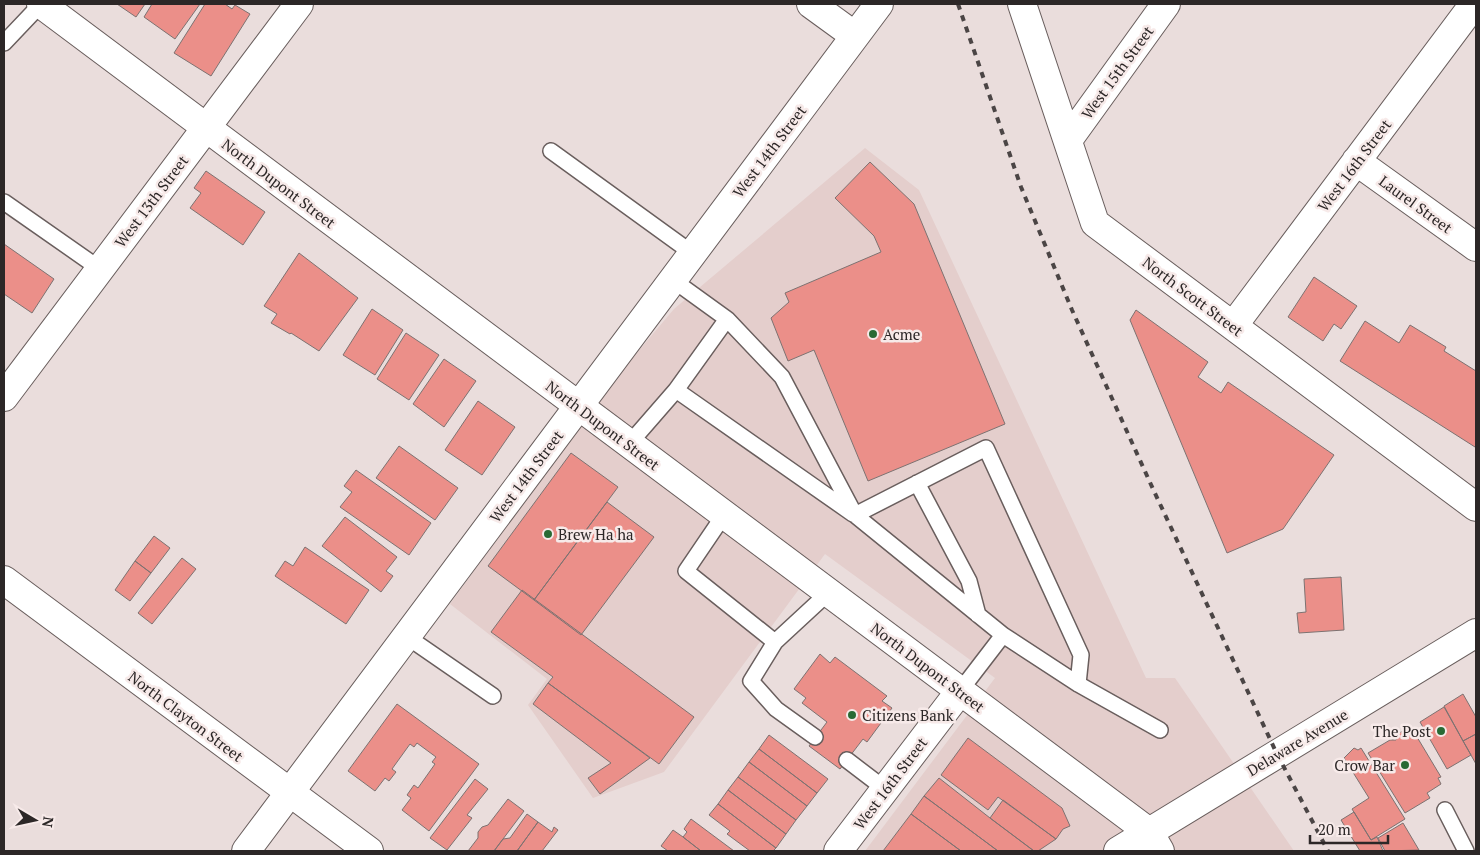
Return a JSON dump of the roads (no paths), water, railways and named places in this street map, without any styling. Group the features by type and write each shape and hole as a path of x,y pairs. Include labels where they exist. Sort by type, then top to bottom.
{"street":[{"name":"North Dupont Street","path":"41,4 960,691 1154,842"},
{"name":"West 13th Street","path":"4,397 299,4"},
{"path":"811,4 855,36"},
{"name":"West 14th Street","path":"246,851 879,4"},
{"name":"North Scott Street","path":"1022,4 1095,223 1476,507"},
{"name":"West 15th Street","path":"1068,140 1166,4"},
{"name":"West 16th Street","path":"1233,326 1474,4"},
{"name":"Laurel Street","path":"1356,161 1476,247"},
{"name":"North Clayton Street","path":"4,580 369,851"},
{"name":"Delaware Avenue","path":"1118,851 1154,842 1476,633"},
{"name":"West 16th Street","path":"838,851 960,691"}],"lane":[{"path":"4,43 41,4"},
{"path":"551,151 692,253"},
{"path":"4,202 100,269"},
{"path":"673,280 727,319 782,376 855,515"},
{"path":"629,444 676,390 727,319"},
{"path":"676,390 855,515 1003,635 1078,684 1160,730"},
{"path":"855,515 986,448 1081,655 1078,684"},
{"path":"917,483 969,581 978,615"},
{"path":"724,515 686,571 775,642"},
{"path":"816,738 776,709 751,681 775,642 828,593"},
{"path":"960,691 1003,635"},
{"path":"406,636 493,696"},
{"path":"847,760 885,789"},
{"path":"1445,810 1466,851"}],"railway":[{"path":"958,4 1021,187 1072,310 1277,754 1328,851"}],"place":[{"name":"Acme","path":"873,334"},
{"name":"Brew Ha ha","path":"548,534"},
{"name":"Citizens Bank","path":"852,715"},
{"name":"The Post","path":"1441,731"},
{"name":"Crow Bar","path":"1405,765"}]}
